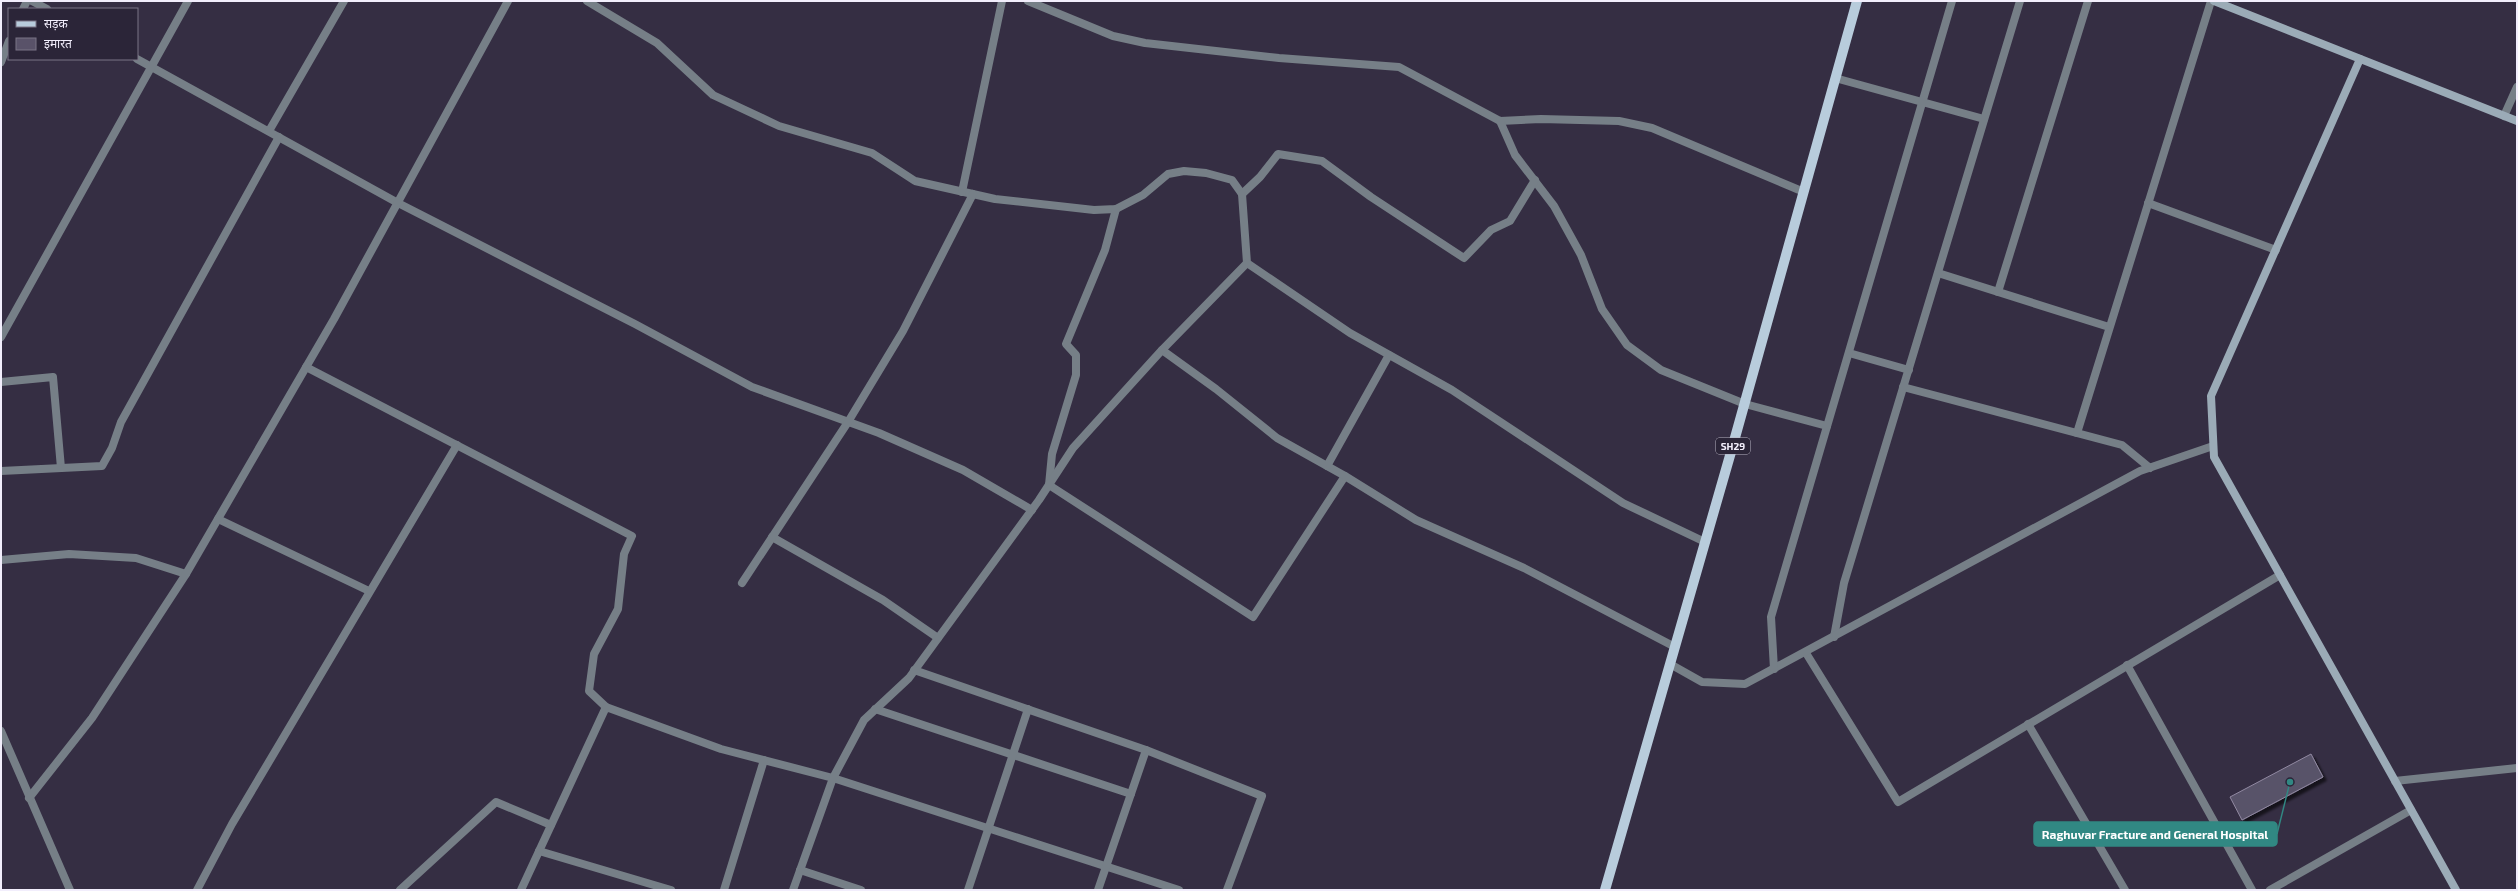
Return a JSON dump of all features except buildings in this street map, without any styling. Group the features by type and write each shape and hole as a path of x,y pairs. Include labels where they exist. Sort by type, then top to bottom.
{"main road":[{"name":"SH29","path":"1605,890 1745,404 1857,1"}],"street":[{"path":"32,1 45,8"},
{"path":"1,337 188,1"},
{"path":"269,131 344,1"},
{"path":"29,798 92,718 186,574 306,367 508,1"},
{"path":"587,1 657,42 713,95 778,126 872,153 915,181 995,199 1094,210 1116,209 1143,195 1168,174 1184,171 1206,173 1232,180 1242,194 1247,264 1162,350 1073,448 1032,510 914,670 864,720 832,778 793,890"},
{"path":"962,192 1002,1"},
{"path":"1028,1 1113,36 1145,43 1279,58 1399,67 1500,121 1541,119 1619,121 1652,128 1804,192"},
{"path":"1774,669 1771,617 1952,1"},
{"path":"1834,637 1844,583 2020,1"},
{"path":"1998,292 2088,1"},
{"path":"2077,433 2212,1 2517,121"},
{"path":"1,62 8,44"},
{"path":"2360,59 2211,396 2214,457 2456,890"},
{"path":"138,60 398,202 628,320 752,387 848,422 963,470 1032,510"},
{"path":"1835,78 1984,119"},
{"path":"2504,116 2517,87"},
{"path":"1500,121 1516,155 1554,206 1581,255 1602,309 1627,345 1661,370 1745,404 1827,426"},
{"path":"1,472 102,466 112,448 121,422 279,137"},
{"path":"1242,194 1260,177 1278,154 1322,161 1371,197 1464,258 1491,230 1510,221 1534,180"},
{"path":"742,583 848,422 903,331 973,194"},
{"path":"2148,203 2276,250"},
{"path":"1049,485 1052,454 1076,375 1076,355 1066,344 1105,250 1116,209"},
{"path":"1247,264 1350,333 1452,390 1622,503 1705,542"},
{"path":"1938,273 2110,327"},
{"path":"1162,350 1216,389 1277,438 1328,466 1416,520 1524,568 1675,648"},
{"path":"1849,352 1909,370"},
{"path":"1328,466 1389,355"},
{"path":"306,367 632,536 624,554 618,608 594,654 589,691 606,707 721,749 832,778 1179,890"},
{"path":"1,382 52,377 61,468"},
{"path":"1904,387 2122,445 2150,468"},
{"path":"197,890 232,824 457,445"},
{"path":"1670,664 1702,682 1745,684 1806,653 1986,553 2150,468 2213,446"},
{"path":"1049,485 1253,617 1344,476"},
{"path":"218,519 369,591"},
{"path":"772,537 883,600 938,638"},
{"path":"1,560 69,554 136,558 186,574"},
{"path":"1806,653 1898,802 2280,575"},
{"path":"2128,665 2252,890"},
{"path":"914,670 1146,750 1262,796 1227,890"},
{"path":"521,890 606,707"},
{"path":"875,709 1131,794"},
{"path":"968,890 987,828 1028,709"},
{"path":"2028,724 2125,890"},
{"path":"1,731 70,890"},
{"path":"1098,890 1146,750"},
{"path":"724,890 764,760"},
{"path":"2395,781 2517,768"},
{"path":"400,890 496,802 550,825"},
{"path":"2270,890 2411,810"},
{"path":"539,851 671,890"},
{"path":"800,870 861,890"}],"place":[{"name":"Raghuvar Fracture and General Hospital","path":"2290,782"}]}
